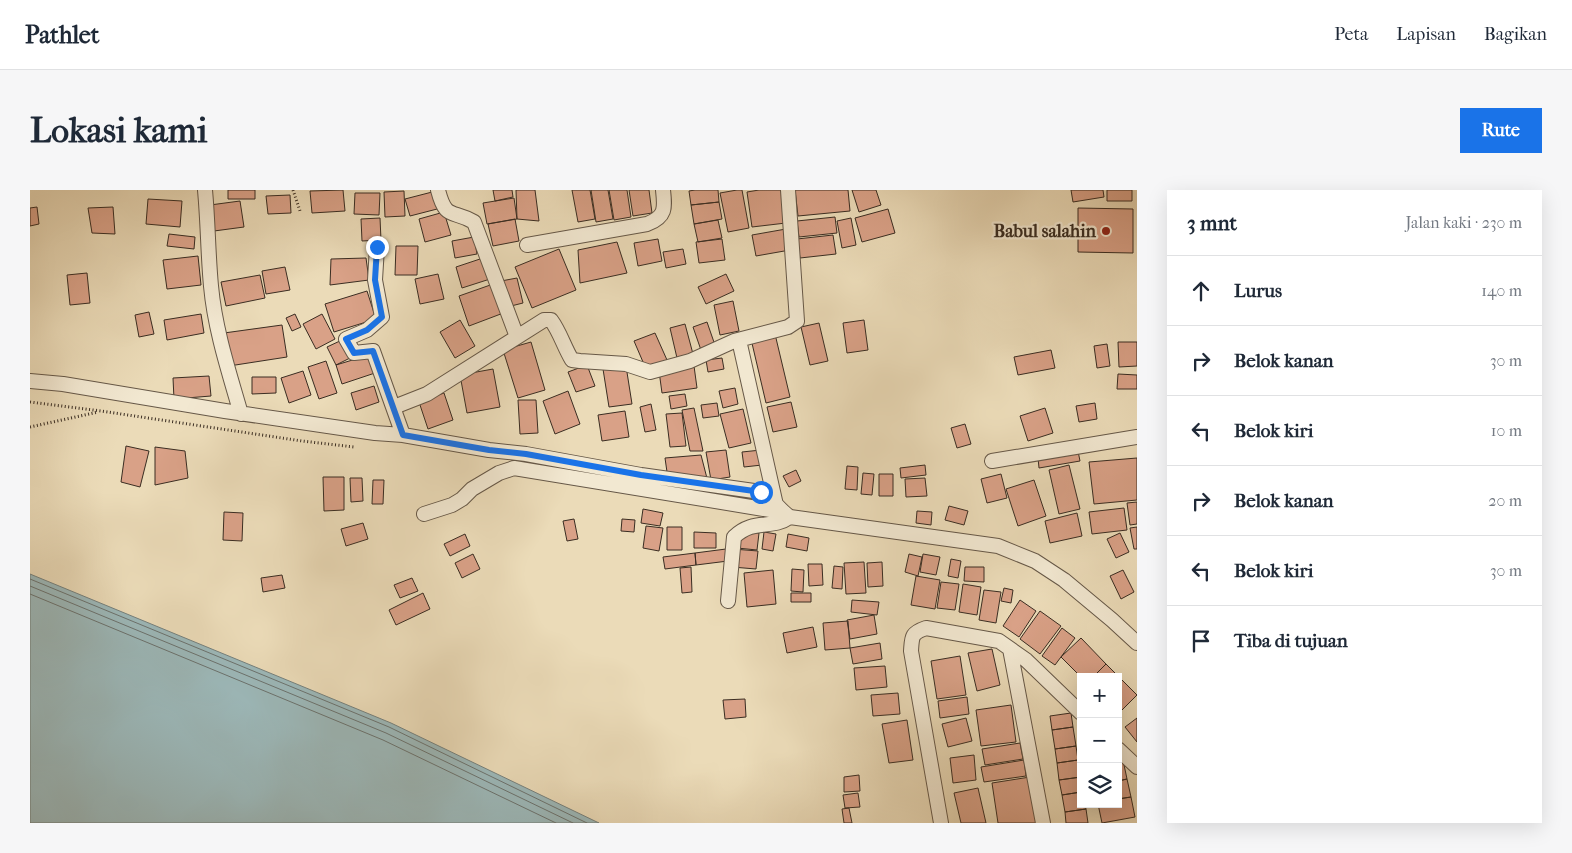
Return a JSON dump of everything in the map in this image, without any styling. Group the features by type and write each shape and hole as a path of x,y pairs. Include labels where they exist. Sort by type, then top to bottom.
{"street":[{"path":"205,190 211,288 219,333 241,414"},
{"path":"438,190 442,204 448,212 474,222 517,336"},
{"path":"527,246 656,221 662,214 665,206 663,190"},
{"path":"394,407 426,394 544,320 550,320 556,327 572,360 626,364 650,372 690,361 739,340 788,327 797,321 788,190"},
{"path":"377,247 375,280 382,317 367,330 346,339 354,353 373,351 403,435"},
{"path":"728,601 734,537 748,527 783,522 783,512 739,340"},
{"path":"30,381 63,384 241,414 375,433 403,435 489,450 526,454 641,475 761,492 768,496 783,512"},
{"path":"992,461 1137,437"},
{"path":"424,514 452,505 462,499 472,489 499,473 514,468 998,546 1035,561 1064,580 1137,643"},
{"path":"941,823 911,652 912,639 918,631 926,628 999,642 1026,660 1077,708"},
{"path":"1010,649 1043,823"},
{"path":"1122,753 1137,767"}],"path":[{"path":"293,190 300,211"},
{"path":"30,402 101,411 30,428"}],"water":[{"path":"30,574 391,723 599,823 30,823"}],"building":[{"path":"228,190 255,190 255,199 228,199"},
{"path":"343,190 345,211 312,213 310,191"},
{"path":"493,190 512,190 513,197 495,201"},
{"path":"516,190 535,190 539,221 517,219"},
{"path":"572,190 590,190 595,219 578,222"},
{"path":"591,190 608,190 613,219 596,222"},
{"path":"609,190 627,190 631,217 614,220"},
{"path":"629,190 649,190 652,213 633,216"},
{"path":"718,190 719,202 691,205 689,191"},
{"path":"742,190 749,228 728,232 720,193"},
{"path":"782,190 786,223 752,227 747,192"},
{"path":"795,190 848,190 850,211 798,216"},
{"path":"852,190 876,190 881,205 859,212"},
{"path":"1071,190 1103,190 1104,197 1073,202"},
{"path":"1107,190 1132,190 1132,201 1107,201"},
{"path":"404,191 405,216 385,217 384,192"},
{"path":"436,191 441,208 410,216 405,199"},
{"path":"355,193 380,193 379,215 354,214"},
{"path":"290,195 291,213 268,214 266,196"},
{"path":"514,198 517,219 487,224 483,203"},
{"path":"148,199 182,201 180,227 146,224"},
{"path":"240,201 244,227 214,231 210,205"},
{"path":"719,202 722,219 694,224 691,205"},
{"path":"37,207 39,224 30,226 30,208"},
{"path":"113,207 115,234 92,233 88,208"},
{"name":"Babul salahin","path":"1078,208 1133,209 1133,253 1078,252"},
{"path":"888,209 895,233 862,242 855,218"},
{"path":"444,212 451,235 425,242 419,219"},
{"path":"835,217 837,233 799,237 797,221"},
{"path":"380,218 381,240 362,241 361,219"},
{"path":"851,218 856,245 842,248 837,221"},
{"path":"515,219 519,241 493,246 488,224"},
{"path":"718,220 722,238 698,242 694,224"},
{"path":"786,229 790,250 756,256 752,235"},
{"path":"169,234 195,237 194,249 167,246"},
{"path":"833,235 836,254 800,258 797,239"},
{"path":"474,237 477,254 455,258 452,241"},
{"path":"658,239 662,261 638,266 634,243"},
{"path":"722,239 725,260 699,263 696,242"},
{"path":"617,242 627,273 580,283 578,250"},
{"path":"396,246 418,246 417,275 395,275"},
{"path":"559,249 576,290 532,308 515,267"},
{"path":"683,249 686,264 666,268 663,252"},
{"path":"198,256 201,285 167,289 163,260"},
{"path":"366,258 369,280 330,285 331,259"},
{"path":"483,258 490,279 462,288 456,267"},
{"path":"285,267 290,290 266,294 262,271"},
{"path":"87,273 90,303 70,305 67,275"},
{"path":"438,274 444,299 420,304 415,279"},
{"path":"726,274 734,291 706,304 698,287"},
{"path":"260,275 265,298 226,306 221,282"},
{"path":"517,278 523,303 507,307 501,281"},
{"path":"496,283 506,312 469,326 459,296"},
{"path":"367,291 376,319 334,332 325,304"},
{"path":"733,301 739,331 720,335 714,305"},
{"path":"149,312 154,334 139,337 135,315"},
{"path":"201,314 204,333 167,340 164,320"},
{"path":"295,314 301,327 292,331 286,318"},
{"path":"322,314 335,339 316,349 303,324"},
{"path":"460,320 475,346 455,358 440,332"},
{"path":"864,320 868,350 847,353 843,323"},
{"path":"707,322 716,348 702,353 693,327"},
{"path":"819,323 828,361 810,365 801,327"},
{"path":"685,324 693,354 677,358 670,328"},
{"path":"282,325 287,357 229,366 224,333"},
{"path":"655,333 667,360 646,369 634,341"},
{"path":"775,334 790,397 766,403 751,339"},
{"path":"342,340 350,358 336,365 327,347"},
{"path":"531,342 545,390 518,398 503,350"},
{"path":"1118,342 1137,342 1137,366 1119,367"},
{"path":"1107,344 1110,366 1097,368 1094,346"},
{"path":"1051,350 1055,368 1018,375 1014,357"},
{"path":"369,355 375,373 342,384 336,365"},
{"path":"722,358 724,369 708,372 706,360"},
{"path":"326,361 337,393 319,399 308,367"},
{"path":"587,365 595,386 576,392 568,372"},
{"path":"626,366 632,404 609,407 603,369"},
{"path":"694,366 697,388 662,393 659,371"},
{"path":"493,369 500,407 467,413 460,375"},
{"path":"303,371 311,395 289,403 281,378"},
{"path":"1118,374 1137,375 1137,389 1117,389"},
{"path":"209,376 211,396 174,399 173,378"},
{"path":"252,377 276,377 276,393 252,394"},
{"path":"374,386 379,402 356,410 351,393"},
{"path":"735,388 738,404 723,408 719,391"},
{"path":"568,391 580,424 555,434 543,401"},
{"path":"444,393 453,420 428,429 419,402"},
{"path":"685,394 687,406 671,409 669,396"},
{"path":"518,400 536,400 538,433 520,434"},
{"path":"791,402 797,427 773,432 767,407"},
{"path":"717,403 719,416 703,418 701,405"},
{"path":"1095,403 1097,419 1079,422 1076,406"},
{"path":"651,404 656,430 645,432 640,407"},
{"path":"694,408 703,451 690,451 682,410"},
{"path":"1045,408 1053,433 1028,441 1020,416"},
{"path":"743,409 751,443 729,448 720,414"},
{"path":"625,411 629,437 602,441 598,415"},
{"path":"682,413 686,446 670,447 666,414"},
{"path":"965,424 971,444 957,448 951,428"},
{"path":"126,446 149,451 140,487 121,482"},
{"path":"155,447 185,451 188,478 155,485"},
{"path":"726,450 730,477 711,480 706,452"},
{"path":"761,450 762,465 744,467 742,452"},
{"path":"1078,451 1080,461 1039,468 1038,458"},
{"path":"701,455 710,490 669,486 665,458"},
{"path":"1137,458 1137,500 1094,504 1089,462"},
{"path":"925,465 926,475 901,478 900,468"},
{"path":"1069,465 1080,509 1059,514 1049,470"},
{"path":"847,466 858,467 857,490 845,489"},
{"path":"796,470 801,481 789,487 783,476"},
{"path":"863,473 874,474 872,495 861,494"},
{"path":"879,474 893,474 893,496 879,496"},
{"path":"1001,474 1007,498 987,503 981,479"},
{"path":"323,477 344,477 344,510 324,511"},
{"path":"350,478 362,478 363,501 351,502"},
{"path":"925,478 927,496 906,497 905,479"},
{"path":"373,480 384,480 383,504 372,504"},
{"path":"1034,480 1046,516 1018,526 1006,489"},
{"path":"1137,502 1137,524 1130,525 1127,503"},
{"path":"949,506 968,511 964,525 945,520"},
{"path":"1124,508 1127,530 1092,534 1089,512"},
{"path":"643,509 663,513 660,526 641,523"},
{"path":"917,511 932,512 931,525 916,523"},
{"path":"224,512 243,513 242,541 223,540"},
{"path":"1077,513 1082,536 1050,543 1045,521"},
{"path":"574,519 578,539 567,541 563,521"},
{"path":"622,519 635,520 634,532 621,531"},
{"path":"363,523 368,539 346,546 341,529"},
{"path":"646,526 663,528 659,551 643,548"},
{"path":"667,527 682,527 682,550 667,550"},
{"path":"1137,527 1137,549 1134,549 1130,528"},
{"path":"694,532 716,533 716,548 694,548"},
{"path":"744,532 759,533 757,550 737,548"},
{"path":"764,532 776,534 773,551 762,549"},
{"path":"1120,533 1129,552 1116,558 1107,539"},
{"path":"465,534 470,546 450,556 444,544"},
{"path":"788,534 809,538 807,551 786,547"},
{"path":"726,549 728,561 696,565 695,553"},
{"path":"733,549 758,551 756,569 732,567"},
{"path":"695,553 696,565 665,569 663,557"},
{"path":"473,554 480,569 462,578 455,563"},
{"path":"909,554 922,557 918,576 905,572"},
{"path":"923,554 940,557 936,575 920,572"},
{"path":"951,559 961,561 958,578 948,576"},
{"path":"864,562 866,593 846,594 844,563"},
{"path":"882,562 883,586 868,587 867,563"},
{"path":"808,564 822,564 823,585 809,586"},
{"path":"834,566 843,567 842,589 832,588"},
{"path":"691,567 692,592 682,593 680,568"},
{"path":"965,567 984,567 984,582 964,581"},
{"path":"792,569 804,570 803,592 791,591"},
{"path":"773,570 776,604 747,607 744,573"},
{"path":"1123,570 1134,592 1121,599 1110,576"},
{"path":"282,575 285,588 263,592 261,578"},
{"path":"916,576 940,580 935,609 911,605"},
{"path":"412,578 418,591 400,598 394,585"},
{"path":"941,582 959,584 955,610 937,608"},
{"path":"963,584 981,587 977,615 959,612"},
{"path":"1004,588 1013,590 1011,603 1001,601"},
{"path":"984,590 1001,592 996,623 979,620"},
{"path":"423,593 430,609 396,625 389,610"},
{"path":"791,593 811,593 811,602 791,602"},
{"path":"852,600 879,602 877,615 851,612"},
{"path":"1020,600 1036,611 1019,637 1003,626"},
{"path":"1040,611 1061,626 1040,654 1020,639"},
{"path":"874,615 877,634 850,639 847,620"},
{"path":"848,621 850,648 825,650 823,623"},
{"path":"813,627 817,647 787,653 783,633"},
{"path":"1062,628 1075,638 1055,665 1042,656"},
{"path":"1081,638 1106,664 1097,673 1077,673 1061,657"},
{"path":"880,643 882,659 853,664 850,648"},
{"path":"992,649 1000,685 977,691 968,653"},
{"path":"960,656 966,695 937,699 931,661"},
{"path":"1106,664 1115,673 1097,673"},
{"path":"885,666 887,687 856,690 854,668"},
{"path":"1122,680 1137,695 1122,710"},
{"path":"898,693 900,714 873,716 871,695"},
{"path":"967,697 969,714 940,718 938,701"},
{"path":"745,699 746,717 725,719 723,700"},
{"path":"1011,705 1016,742 981,746 976,710"},
{"path":"1071,713 1073,727 1052,730 1050,716"},
{"path":"966,718 972,741 948,747 942,724"},
{"path":"1137,718 1137,742 1125,727"},
{"path":"907,720 913,760 889,763 882,724"},
{"path":"1073,727 1076,746 1055,749 1052,730"},
{"path":"1020,743 1023,759 985,765 982,749"},
{"path":"1076,746 1077,760 1057,763 1055,749"},
{"path":"974,755 976,780 953,783 950,758"},
{"path":"1024,760 1026,776 984,782 981,767"},
{"path":"1077,760 1077,778 1059,780 1057,763"},
{"path":"1122,760 1127,779 1122,780 1122,763"},
{"path":"859,775 860,791 844,792 844,777"},
{"path":"1030,777 1037,823 998,823 992,783"},
{"path":"1077,778 1077,793 1062,795 1059,780"},
{"path":"1127,779 1131,797 1122,798 1122,780"},
{"path":"978,788 986,823 961,823 954,793"},
{"path":"858,793 860,807 845,808 843,795"},
{"path":"1077,793 1077,808 1086,809 1065,812 1062,795"},
{"path":"1131,797 1135,817 1102,823 1099,808 1122,808 1122,798"},
{"path":"849,808 852,823 844,823 842,809"},
{"path":"1086,809 1088,823 1066,823 1065,812"}],"place":[{"name":"Babul salahin","path":"1106,231"}],"route":[{"path":"377,247 375,280 382,317 367,330 346,339 354,353 373,351 403,435 489,450 526,454 641,475 761,492"}]}
